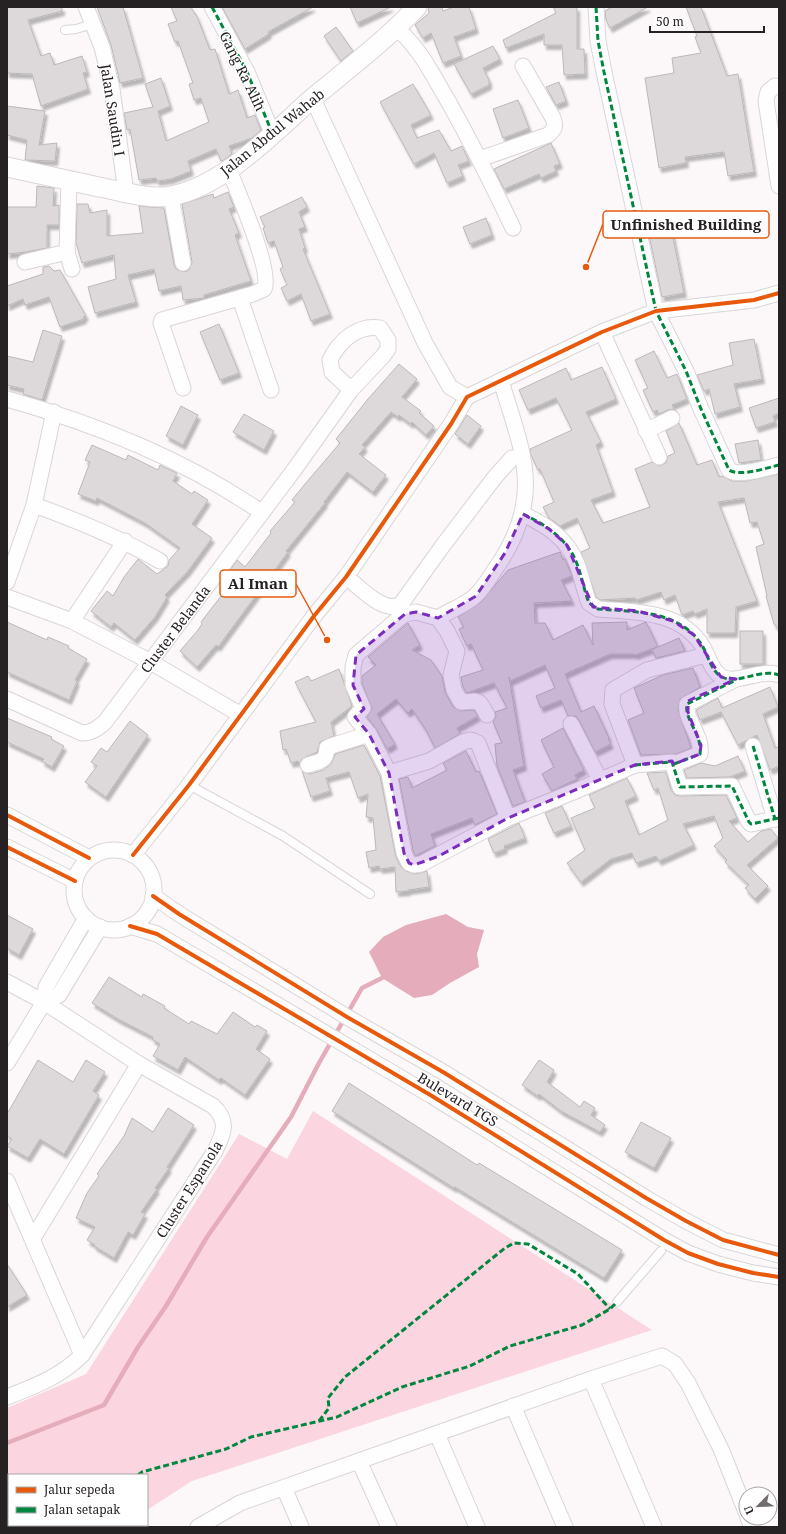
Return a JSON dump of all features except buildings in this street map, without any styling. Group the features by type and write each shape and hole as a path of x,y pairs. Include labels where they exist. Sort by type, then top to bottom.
{"street":[{"name":"Jalan Saudin I","path":"86,7 102,47 112,89 126,192"},
{"name":"Gang Ra Alih","path":"212,7 247,72 273,135"},
{"name":"Jalan Abdul Wahab","path":"7,167 126,192 171,196 189,191 229,170 273,135 396,28 416,7"},
{"path":"596,7 598,41 604,72 656,310 686,370 701,409 729,470 732,473 743,472 779,465"},
{"path":"396,28 408,38 428,66 480,159 512,228"},
{"path":"480,159 544,137 554,130 555,125 553,118 522,66"},
{"path":"775,86 768,92 766,101 779,186"},
{"path":"313,99 425,343 450,388 467,397"},
{"path":"184,388 161,323 162,320 261,291 266,282 262,261 229,170"},
{"path":"69,181 68,252 72,270"},
{"path":"171,196 182,263"},
{"path":"25,262 68,252"},
{"path":"133,855 189,785 314,616 346,577 451,424 467,397 602,332 656,310 754,300 779,293"},
{"path":"240,298 271,390"},
{"path":"602,332 646,432 659,457"},
{"path":"438,618 466,603 484,586 512,541 523,514 526,489 525,471 515,428 501,381"},
{"name":"Cluster Belanda","path":"7,699 74,730 88,733 96,730 105,722 149,661 294,470 351,390"},
{"path":"7,399 54,412 179,462 236,494 261,512"},
{"path":"7,582 34,505 54,412"},
{"path":"646,432 672,418"},
{"path":"346,577 383,606 395,607 401,604 452,534 512,458"},
{"path":"34,505 81,522 125,541 160,561"},
{"path":"523,514 549,529 567,545 577,562 589,603 593,607 598,609 638,611 673,621 694,635 721,677 728,680 765,674 779,675"},
{"path":"72,622 125,541"},
{"path":"7,597 72,622 149,661 241,715"},
{"path":"487,715 480,703 472,700 461,702 457,697 451,675 457,652 447,631 438,618 416,612 406,614 356,655 353,667 353,685 363,708 355,716 369,734 389,774 404,853 409,863 414,865 421,864 439,856 508,818 635,765 670,762 674,764 700,754 701,745 688,712 688,704 736,679"},
{"path":"635,765 612,704 613,690 647,670 706,655"},
{"path":"571,724 600,780"},
{"path":"308,765 324,760 327,756 328,748 331,746 369,734"},
{"path":"389,774 429,761 463,742 470,740 474,741 478,743 508,818"},
{"path":"674,764 680,787 732,786 751,824 777,819 753,746"},
{"path":"7,815 89,858"},
{"path":"7,847 75,881"},
{"path":"118,850 133,855 146,865 152,880 153,896 148,911 137,923 112,930 100,927 86,918 75,901 75,881 80,868 89,858 103,851 118,850"},
{"name":"Bulevard TGS","path":"153,896 179,914 324,1003 443,1072 646,1198 703,1231 738,1245 779,1255"},
{"path":"7,1064 44,1002 46,987 86,918"},
{"name":"Bulevard TGS","path":"130,926 157,934 343,1042 571,1181 664,1240 688,1253 718,1264 779,1278"},
{"path":"44,1002 59,995 100,927"},
{"name":"Cluster Espanola","path":"7,982 44,1002 139,1064 213,1106 222,1116 224,1130 215,1151 82,1356 52,1379 7,1397"},
{"path":"343,1042 352,1020"},
{"path":"33,1238 139,1064"},
{"path":"7,1181 33,1238 82,1356"},
{"path":"206,1525 240,1503 591,1379 662,1356 676,1364 688,1383 721,1449 738,1492"},
{"path":"591,1379 654,1527"},
{"path":"514,1406 565,1527"},
{"path":"437,1434 477,1527"},
{"path":"359,1461 389,1527"},
{"path":"284,1488 301,1527"}],"lane":[{"path":"65,30 76,29 93,24"},
{"path":"189,785 283,836 370,894"},
{"path":"617,1302 661,1251"}],"highlighted area":[{"path":"523,514 549,529 567,545 593,607 638,611 673,621 694,635 721,677 736,679 688,701 688,712 701,745 700,754 674,764 672,761 635,765 508,818 439,856 414,865 409,863 404,853 389,773 369,734 355,717 364,709 353,685 356,655 405,614 416,612 438,618 476,596 505,553"}],"shaded area":[{"path":"446,914 468,927 484,930 477,954 479,967 432,995 414,998 382,978 369,952 383,937 406,925"},
{"path":"313,1111 652,1330 192,1481 148,1509 148,1474 8,1474 8,1526 124,1526 7,1527 7,1408 86,1374 239,1134 287,1159"}],"waterway":[{"path":"7,1443 104,1405 138,1347 166,1306 207,1237 291,1117 319,1063 362,988 382,978"}],"marked path":[{"path":"212,7 247,72 273,135"},
{"path":"596,7 598,41 604,72 656,311 686,371 701,409 729,470 739,473 761,470 779,465"},
{"path":"523,514 548,528 568,547 577,564 589,603 598,609 656,615 683,626 694,635 703,647 713,668 722,677 735,679 764,673 779,675"},
{"path":"674,764 700,754 699,740 688,716 687,704 736,680"},
{"path":"753,746 775,819"},
{"path":"635,765 672,762 680,787 732,786 751,824 779,818"},
{"path":"319,1421 329,1408 328,1398 345,1377 505,1248 514,1243 528,1244 578,1274 610,1309"},
{"path":"139,1474 226,1449 251,1437 337,1417 402,1387 470,1366 510,1346 582,1325 610,1309 617,1302"}],"cycle path":[{"path":"133,855 189,785 314,616 346,577 451,424 467,397 602,332 656,311 754,300 779,293"},
{"path":"7,815 89,858"},
{"path":"7,847 75,881"},
{"path":"153,896 179,914 347,1017 443,1072 646,1198 686,1221 723,1240 779,1255"},
{"path":"130,926 157,934 432,1096 664,1240 688,1253 718,1264 753,1273 779,1277"}],"place":[{"name":"Unfinished Building","path":"586,267"},
{"name":"Al Iman","path":"327,640"}]}
